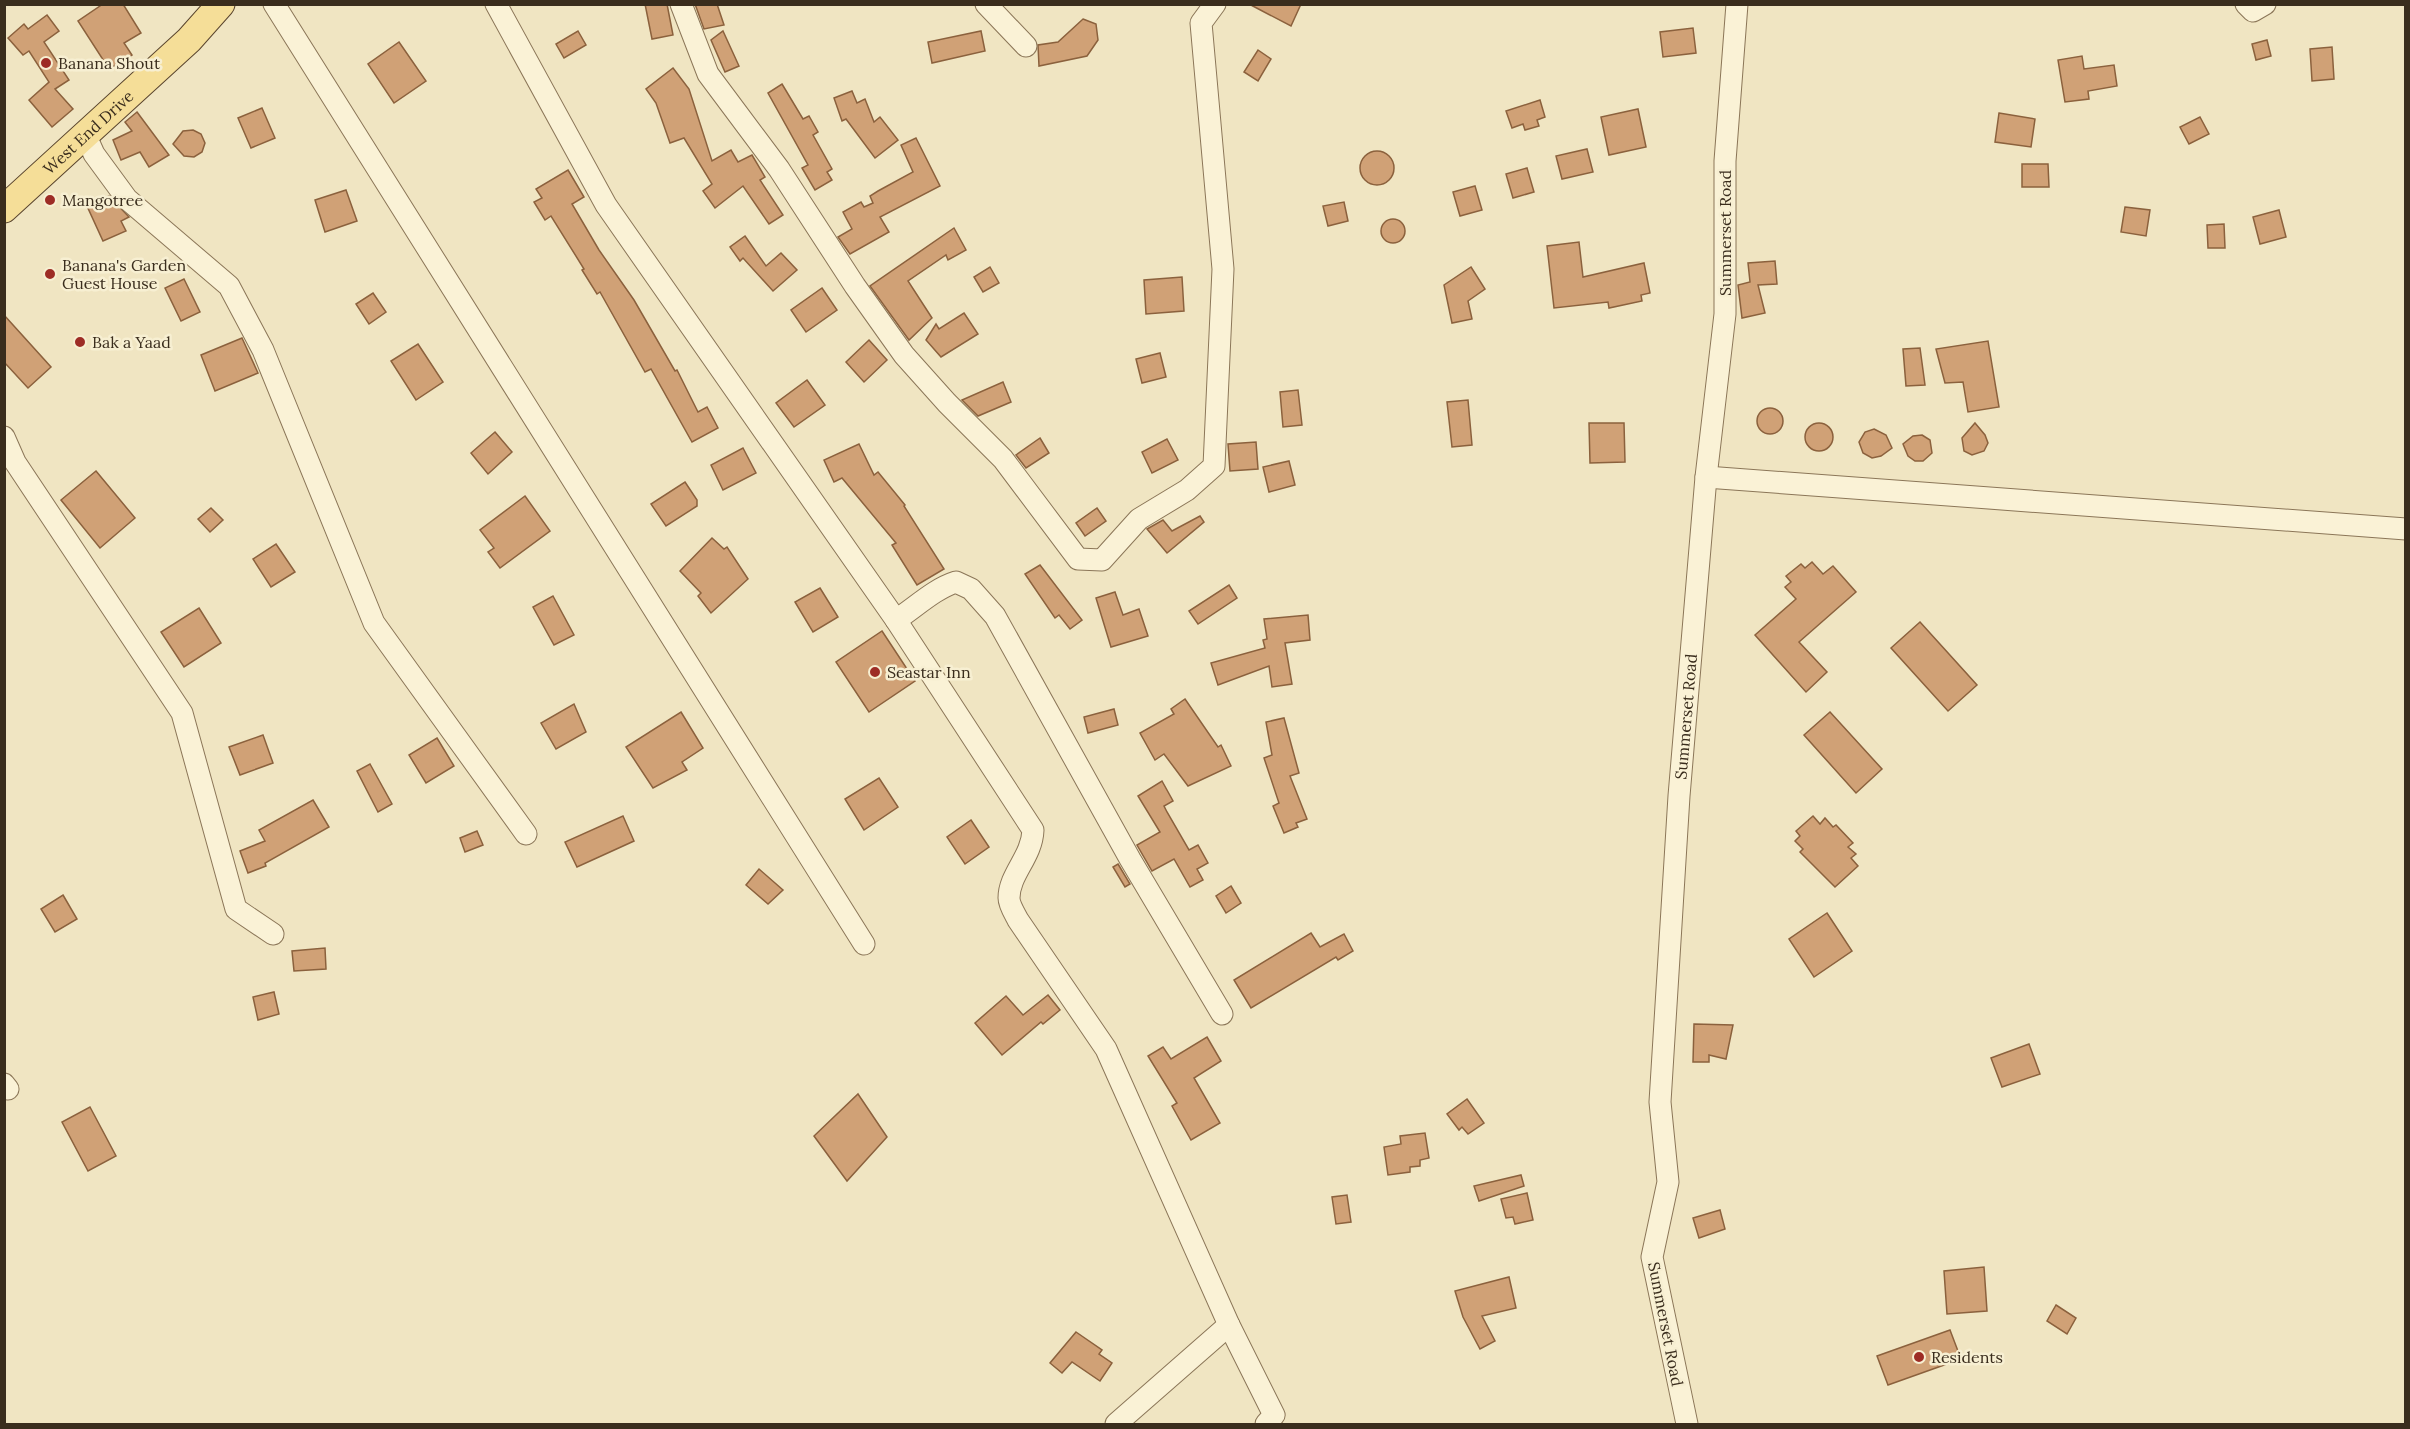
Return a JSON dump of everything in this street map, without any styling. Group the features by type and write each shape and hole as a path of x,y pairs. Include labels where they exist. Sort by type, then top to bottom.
{"main road":[{"name":"West End Drive","path":"4,209 189,40 221,4"}],"street":[{"path":"274,4 864,944"},
{"path":"496,4 606,205 896,620 1034,830 1033,846 1015,878 1009,899 1018,920 1106,1049 1229,1325 1274,1415 1266,1425"},
{"path":"681,4 708,74 779,169 855,286 904,355 947,403 1003,459 1078,559 1102,560 1139,519 1187,490 1214,466 1223,269 1201,23 1215,4"},
{"path":"986,4 1026,46"},
{"name":"Summerset Road","path":"1687,1425 1652,1257 1668,1182 1661,1090 1679,796 1706,477 1725,314 1725,161 1737,4"},
{"path":"2246,4 2253,12 2265,4"},
{"path":"85,134 94,154 127,199 229,286 263,350 374,623 526,834"},
{"path":"4,437 15,462 182,714 236,909 273,934"},
{"path":"1706,477 2406,529"},
{"path":"896,620 925,601 940,586 956,582 971,589 995,616 1130,859 1222,1014"},
{"path":"1116,1425 1229,1325"}],"building":[{"path":"103,4 123,4 141,33 124,43 132,55 109,69 78,21"},
{"path":"645,4 667,4 673,35 652,39"},
{"path":"695,4 717,4 724,25 704,29"},
{"path":"1249,4 1301,4 1291,26"},
{"path":"47,15 59,31 44,42 69,80 55,89 73,109 52,127 29,100 49,82 29,51 23,55 8,38 24,24 28,29"},
{"path":"1083,19 1096,24 1098,40 1087,56 1039,66 1038,45 1058,42"},
{"path":"1693,28 1696,53 1663,57 1660,32"},
{"path":"578,31 586,45 564,58 556,44"},
{"path":"723,31 739,66 725,72 711,40"},
{"path":"981,31 985,51 932,63 928,42"},
{"path":"2267,40 2271,56 2256,60 2252,44"},
{"path":"399,42 426,81 394,103 368,64"},
{"path":"2332,47 2334,79 2312,81 2310,49"},
{"path":"1258,50 1271,59 1258,81 1244,72"},
{"path":"2082,56 2084,69 2114,65 2117,86 2088,91 2089,99 2065,102 2058,60"},
{"path":"673,68 689,89 712,161 731,150 738,162 752,155 765,177 760,180 783,215 769,224 743,186 715,208 703,191 712,184 684,138 670,143 656,103 646,89"},
{"path":"782,84 803,119 809,116 818,132 813,135 832,169 827,172 832,180 815,190 802,168 808,165 768,93"},
{"path":"852,91 857,103 865,99 874,122 880,117 898,140 875,158 846,119 842,121 834,98"},
{"path":"1540,100 1545,117 1537,120 1539,126 1525,130 1523,124 1512,128 1506,111"},
{"path":"262,108 275,138 251,148 238,118"},
{"path":"1638,109 1646,147 1609,155 1601,117"},
{"path":"137,112 169,155 149,167 140,152 121,160 113,140 132,131 125,122"},
{"path":"1999,113 2035,119 2031,147 1995,142"},
{"path":"2200,117 2209,134 2189,144 2180,127"},
{"path":"193,130 201,134 205,143 202,152 194,157 184,156 173,144 183,131"},
{"path":"916,138 940,186 880,217 889,232 850,254 838,237 852,229 843,212 861,202 864,207 873,203 870,196 913,172 901,145"},
{"path":"1587,149 1593,172 1562,179 1556,156"},
{"path":"1377,151 1389,156 1394,168 1389,180 1377,185 1365,180 1360,168 1365,156"},
{"path":"2022,164 2048,164 2049,187 2022,187"},
{"path":"1527,168 1534,192 1513,198 1506,174"},
{"path":"568,170 584,197 572,204 599,250 634,300 675,371 677,370 698,412 707,407 718,428 692,442 651,369 645,372 600,292 597,294 551,216 545,220 534,202 542,198 536,189"},
{"path":"1475,186 1482,210 1460,216 1453,192"},
{"path":"346,190 357,221 325,232 315,200"},
{"path":"109,196 129,217 121,221 126,231 103,241 87,206"},
{"path":"1344,202 1348,221 1328,226 1323,206"},
{"path":"2125,207 2150,210 2146,236 2121,232"},
{"path":"2279,210 2286,237 2260,244 2253,217"},
{"path":"1388,219 1398,219 1405,226 1405,236 1398,243 1388,243 1381,236 1381,226"},
{"path":"2224,224 2225,248 2208,248 2207,225"},
{"path":"954,228 966,250 948,260 946,255 908,281 932,318 909,340 870,286"},
{"path":"745,236 766,266 781,253 797,270 773,291 743,258 740,261 730,247"},
{"path":"1579,242 1583,277 1644,263 1650,293 1641,295 1642,301 1609,308 1608,302 1554,308 1547,246"},
{"path":"1775,261 1777,284 1758,285 1765,313 1742,318 1738,285 1750,282 1748,263"},
{"path":"990,267 999,283 983,292 974,277"},
{"path":"1471,267 1485,289 1468,301 1472,319 1452,323 1444,285"},
{"path":"1182,277 1184,311 1146,314 1144,280"},
{"path":"184,279 200,312 181,321 165,288"},
{"path":"822,288 837,310 806,332 791,310"},
{"path":"373,293 386,312 369,324 356,304"},
{"path":"964,313 978,334 941,357 926,340 936,324 939,329"},
{"path":"4,315 51,367 28,388 4,362"},
{"path":"242,338 258,373 215,391 201,355"},
{"path":"869,340 887,360 864,382 846,362"},
{"path":"1988,341 1999,407 1968,412 1963,382 1945,383 1936,349"},
{"path":"418,344 443,382 416,400 391,361"},
{"path":"1920,348 1925,385 1906,386 1903,349"},
{"path":"1160,353 1166,377 1142,383 1136,359"},
{"path":"807,380 825,405 794,427 776,403"},
{"path":"1003,382 1011,402 978,416 962,400"},
{"path":"1298,390 1302,425 1283,427 1280,392"},
{"path":"1468,400 1472,445 1452,447 1447,402"},
{"path":"1770,408 1779,412 1783,421 1779,430 1770,434 1761,430 1757,421 1761,412"},
{"path":"1589,423 1624,423 1625,462 1590,463"},
{"path":"1819,423 1829,427 1833,437 1829,447 1819,451 1809,447 1805,437 1809,427"},
{"path":"1975,423 1985,435 1988,443 1984,451 1972,455 1964,451 1962,438"},
{"path":"1874,429 1886,435 1892,448 1881,456 1872,458 1863,453 1859,442 1865,432"},
{"path":"495,432 512,452 488,474 471,453"},
{"path":"1922,435 1930,440 1932,453 1923,461 1915,461 1908,456 1903,444 1913,436"},
{"path":"1040,438 1049,453 1026,468 1016,455"},
{"path":"1167,439 1178,460 1152,473 1142,452"},
{"path":"1256,442 1258,469 1230,471 1228,444"},
{"path":"859,444 874,475 878,472 905,505 944,569 917,585 892,545 896,543 842,478 834,482 824,460"},
{"path":"743,448 756,473 723,490 711,465"},
{"path":"1289,461 1295,485 1269,492 1263,467"},
{"path":"96,471 135,518 100,548 61,500"},
{"path":"685,482 697,500 697,506 666,526 651,504"},
{"path":"525,496 550,531 500,568 488,552 494,548 480,530"},
{"path":"211,508 223,520 210,532 198,519"},
{"path":"1097,508 1106,521 1085,536 1076,523"},
{"path":"1200,516 1204,522 1167,553 1147,529 1163,520 1172,531"},
{"path":"712,538 724,549 727,547 748,579 711,613 698,596 701,593 680,571"},
{"path":"276,544 295,572 271,587 253,559"},
{"path":"1812,562 1823,574 1833,566 1856,592 1799,642 1827,672 1806,692 1755,635 1796,599 1785,587 1791,582 1786,576 1801,564 1805,568"},
{"path":"1040,565 1082,620 1070,629 1059,615 1055,618 1025,574"},
{"path":"1229,585 1237,598 1198,624 1189,611"},
{"path":"820,588 838,617 813,632 795,602"},
{"path":"1115,592 1123,615 1139,609 1148,636 1111,647 1096,598"},
{"path":"553,596 574,635 554,645 533,607"},
{"path":"199,608 221,643 184,667 161,632"},
{"path":"1308,615 1310,640 1285,643 1292,684 1272,687 1269,666 1218,685 1211,663 1265,648 1263,640 1267,639 1264,619"},
{"path":"1920,622 1977,685 1948,711 1891,648"},
{"name":"Seastar Inn","path":"882,631 915,681 869,712 836,662"},
{"path":"1185,699 1218,747 1221,745 1231,766 1188,786 1164,754 1155,760 1140,733 1174,714 1171,709"},
{"path":"574,704 586,732 556,749 541,723"},
{"path":"1114,709 1118,725 1088,733 1084,717"},
{"path":"681,712 703,748 682,762 687,770 653,788 626,747"},
{"path":"1830,712 1882,769 1856,793 1804,735"},
{"path":"1284,718 1299,773 1290,776 1307,819 1296,823 1298,827 1284,833 1273,806 1279,803 1264,758 1272,755 1266,722"},
{"path":"263,735 273,763 240,775 229,747"},
{"path":"437,738 454,766 426,783 409,755"},
{"path":"370,764 392,804 378,812 357,771"},
{"path":"879,778 898,807 864,830 845,799"},
{"path":"1162,781 1173,801 1164,806 1167,812 1189,850 1198,845 1208,863 1197,869 1203,880 1190,887 1174,859 1152,871 1137,845 1160,832 1138,796"},
{"path":"313,800 329,827 265,863 266,866 248,873 240,851 265,841 259,830"},
{"path":"623,816 634,841 577,867 565,842"},
{"path":"1813,816 1820,824 1825,818 1833,827 1836,825 1853,843 1848,847 1856,854 1851,858 1858,866 1835,887 1800,852 1803,849 1795,841 1800,836 1796,831"},
{"path":"971,820 989,847 965,864 947,837"},
{"path":"477,831 483,845 465,852 460,838"},
{"path":"1118,864 1130,884 1125,887 1113,867"},
{"path":"759,869 783,890 768,904 746,885"},
{"path":"1231,886 1241,903 1226,913 1216,896"},
{"path":"63,895 77,919 55,932 41,909"},
{"path":"1827,913 1852,951 1814,977 1789,939"},
{"path":"1311,933 1320,947 1344,934 1353,951 1338,960 1336,957 1251,1008 1234,980"},
{"path":"325,948 326,969 294,971 292,951"},
{"path":"274,992 279,1014 258,1020 253,997"},
{"path":"1048,995 1060,1010 1043,1024 1041,1022 1002,1055 975,1023 1006,996 1023,1015"},
{"path":"1694,1024 1733,1025 1726,1059 1709,1055 1709,1062 1693,1062"},
{"path":"1207,1037 1221,1061 1194,1078 1220,1123 1191,1140 1172,1106 1177,1103 1148,1056 1163,1047 1171,1059"},
{"path":"2029,1044 2040,1074 2002,1087 1991,1058"},
{"path":"858,1094 887,1137 847,1181 814,1136"},
{"path":"1467,1099 1484,1123 1468,1134 1462,1127 1459,1130 1447,1114"},
{"path":"90,1107 116,1156 88,1171 62,1122"},
{"path":"1425,1133 1429,1158 1420,1160 1420,1166 1410,1167 1410,1172 1388,1175 1384,1147 1401,1144 1400,1136"},
{"path":"1521,1175 1524,1186 1479,1201 1474,1186"},
{"path":"1527,1193 1533,1220 1515,1224 1513,1217 1506,1218 1501,1199"},
{"path":"1347,1195 1351,1222 1336,1224 1332,1197"},
{"path":"1720,1210 1725,1229 1699,1238 1693,1218"},
{"name":"Residents","path":"1984,1267 1987,1311 1947,1314 1944,1271"},
{"path":"1509,1277 1516,1308 1482,1316 1495,1341 1480,1349 1463,1317 1455,1291"},
{"path":"2056,1305 2076,1318 2067,1334 2047,1321"},
{"name":"Residents","path":"1950,1330 1961,1359 1888,1385 1877,1356"},
{"path":"1076,1332 1102,1350 1099,1354 1112,1363 1100,1381 1072,1362 1062,1373 1050,1363"}],"place":[{"name":"Banana Shout","path":"46,63"},
{"name":"Mangotree","path":"50,200"},
{"name":"Banana's Garden Guest House","path":"50,274"},
{"name":"Bak a Yaad","path":"80,342"},
{"name":"Seastar Inn","path":"875,672"},
{"name":"Residents","path":"1919,1357"}]}
